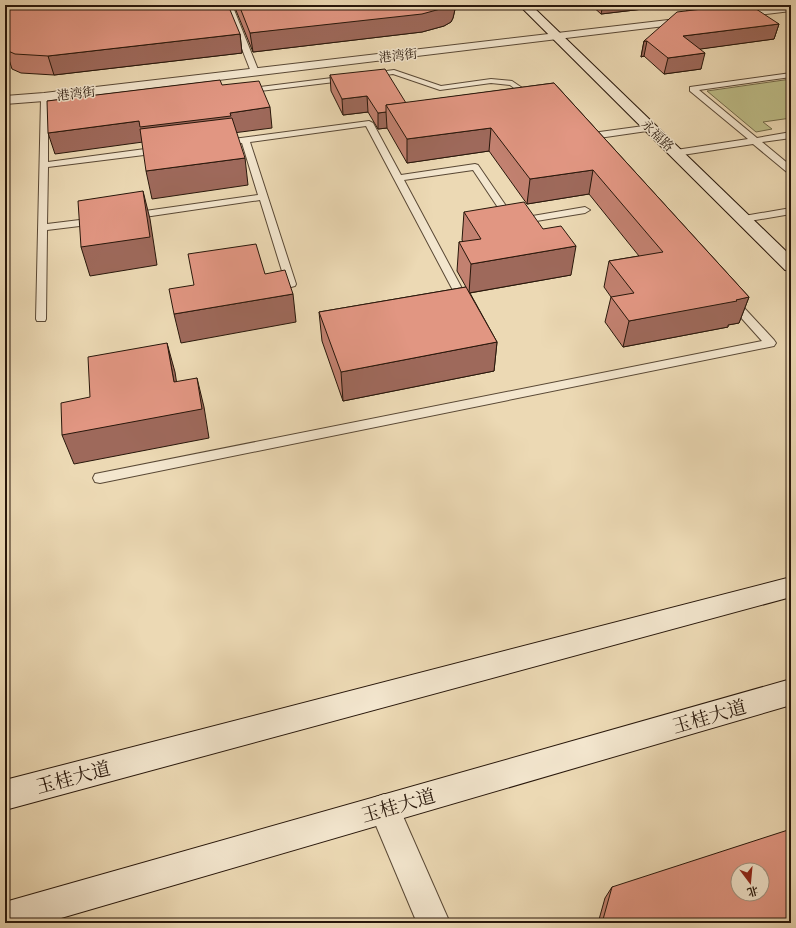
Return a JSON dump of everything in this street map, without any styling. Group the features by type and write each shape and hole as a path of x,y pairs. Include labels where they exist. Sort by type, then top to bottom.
{"street":[{"name":"永福路","path":"525,5 791,266"},
{"path":"719,17 791,8"},
{"name":"港湾街","path":"5,100 44,103 255,72 703,19"},
{"name":"玉桂大道","path":"5,795 791,587"},
{"name":"玉桂大道","path":"5,918 791,692"},
{"path":"384,809 434,923"}],"lane":[{"path":"205,8 231,5 255,72"},
{"path":"729,5 742,14"},
{"path":"236,92 394,72 440,88 491,81 512,83 534,99 542,98"},
{"path":"791,75 693,89 791,171"},
{"path":"41,318 44,103 77,112"},
{"path":"214,144 370,123 461,296"},
{"path":"596,149 583,134 651,128"},
{"path":"676,153 791,135"},
{"path":"245,140 291,284"},
{"path":"43,166 167,150"},
{"path":"398,178 475,167 512,222 585,210"},
{"path":"121,217 263,197"},
{"path":"744,219 791,211"},
{"path":"42,228 105,219"},
{"path":"100,478 770,343 722,290"}],"green space":[{"path":"791,79 791,118 763,122 772,129 756,132 707,91"}],"building":[{"path":"8,5 72,5 75,8 100,5 228,5 240,34 48,56 15,54 6,50"},
{"path":"239,5 450,5 422,14 250,33"},
{"path":"736,5 750,5 779,24 683,36 705,53 668,58 647,41 644,41 677,12"},
{"path":"385,69 406,103 386,105 386,112 378,113 367,96 342,99 330,75"},
{"path":"220,80 222,85 259,81 270,107 230,113 231,116 140,127 139,121 48,133 47,101"},
{"path":"554,83 749,297 736,300 737,301 629,321 611,297 634,293 609,261 663,252 593,170 530,179 491,128 407,139 386,105"},
{"path":"232,118 245,158 146,171 140,129"},
{"path":"143,191 150,237 81,247 78,201"},
{"path":"524,202 543,229 561,226 576,246 471,264 459,242 481,239 464,212"},
{"path":"256,244 265,274 285,270 293,294 174,314 169,289 194,285 188,254"},
{"path":"466,287 497,342 341,372 319,312"},
{"path":"167,343 174,382 197,378 202,409 62,435 61,403 90,397 88,357"},
{"path":"791,829 791,923 602,923 612,887"}]}
